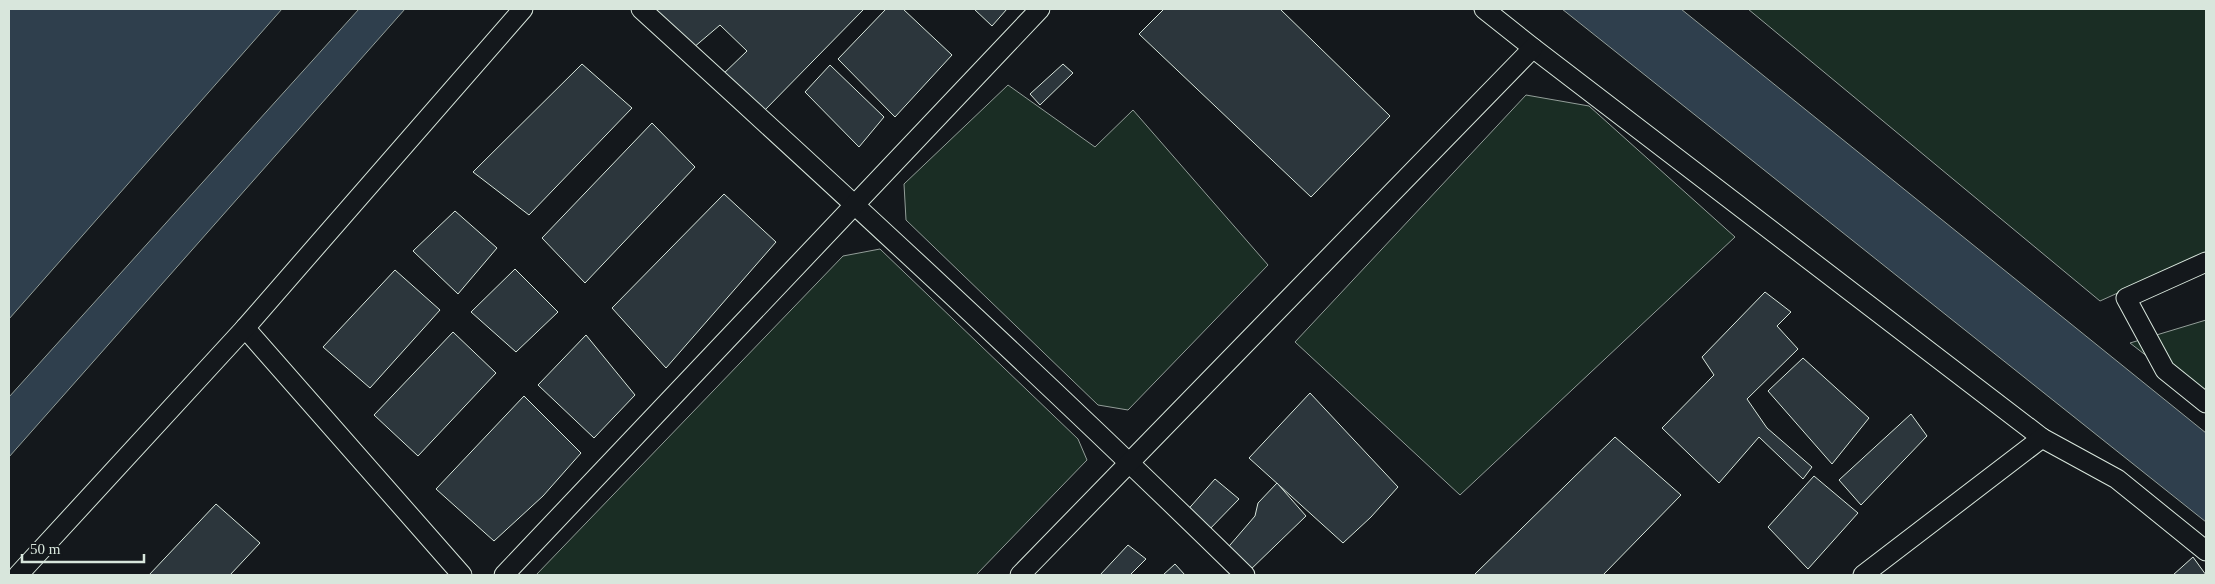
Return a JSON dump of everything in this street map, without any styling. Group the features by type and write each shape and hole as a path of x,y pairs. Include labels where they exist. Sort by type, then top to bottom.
{"street":[{"path":"18,575 246,328 522,9"},
{"path":"642,9 854,204 1130,463 1245,575"},
{"path":"504,575 1040,9"},
{"path":"1484,9 2042,438 2117,479 2206,551"},
{"path":"1020,575 1533,48"},
{"path":"2206,262 2126,298 2165,370 2206,403"},
{"path":"246,328 462,575"},
{"path":"1863,575 2042,438"}],"green space":[{"path":"1748,9 2206,9 2206,253 2100,301"},
{"path":"1008,85 1095,147 1133,110 1268,265 1128,410 1098,405 906,220 904,184"},
{"path":"1526,95 1589,106 1735,237 1460,495 1295,342"},
{"path":"880,249 1078,439 1087,460 976,575 536,575 843,256"},
{"path":"2206,320 2206,402 2130,343"}],"water":[{"path":"9,9 282,9 9,319"},
{"path":"359,9 405,9 9,457 9,397"},
{"path":"1562,9 1681,9 2206,433 2206,522"}],"building":[{"path":"654,9 864,9 762,113 720,77 747,51 720,25 693,48"},
{"path":"886,9 903,9 952,55 895,117 838,59"},
{"path":"974,9 1007,9 992,26"},
{"path":"1164,9 1280,9 1390,116 1311,197 1139,34"},
{"path":"582,64 632,108 529,215 473,172"},
{"path":"1063,64 1073,73 1040,105 1030,94"},
{"path":"830,65 884,117 859,147 805,92"},
{"path":"652,123 695,167 585,283 542,238"},
{"path":"724,194 776,242 666,368 612,308"},
{"path":"455,211 497,248 458,294 413,251"},
{"path":"515,269 558,312 516,352 471,312"},
{"path":"395,270 440,310 370,388 323,347"},
{"path":"1765,292 1791,312 1777,326 1798,349 1747,399 1767,428 1812,467 1803,479 1759,437 1719,483 1662,428 1714,375 1702,357"},
{"path":"453,332 496,373 418,456 374,415"},
{"path":"586,335 635,395 594,438 538,385"},
{"path":"1803,358 1869,418 1832,464 1768,391"},
{"path":"1310,393 1398,487 1371,517 1343,543 1249,458"},
{"path":"524,396 581,453 543,496 494,541 436,489"},
{"path":"1911,414 1927,436 1861,505 1839,480"},
{"path":"1615,437 1681,495 1603,575 1474,575"},
{"path":"1814,476 1858,513 1808,569 1768,527"},
{"path":"1215,479 1239,499 1205,534 1184,514"},
{"path":"1277,483 1306,516 1247,573 1224,552 1255,516 1258,503"},
{"path":"216,504 260,543 230,575 149,575"},
{"path":"1128,545 1146,559 1130,575 1100,575"},
{"path":"2193,557 2206,575 2173,575"},
{"path":"1175,564 1185,575 1163,575"}]}
